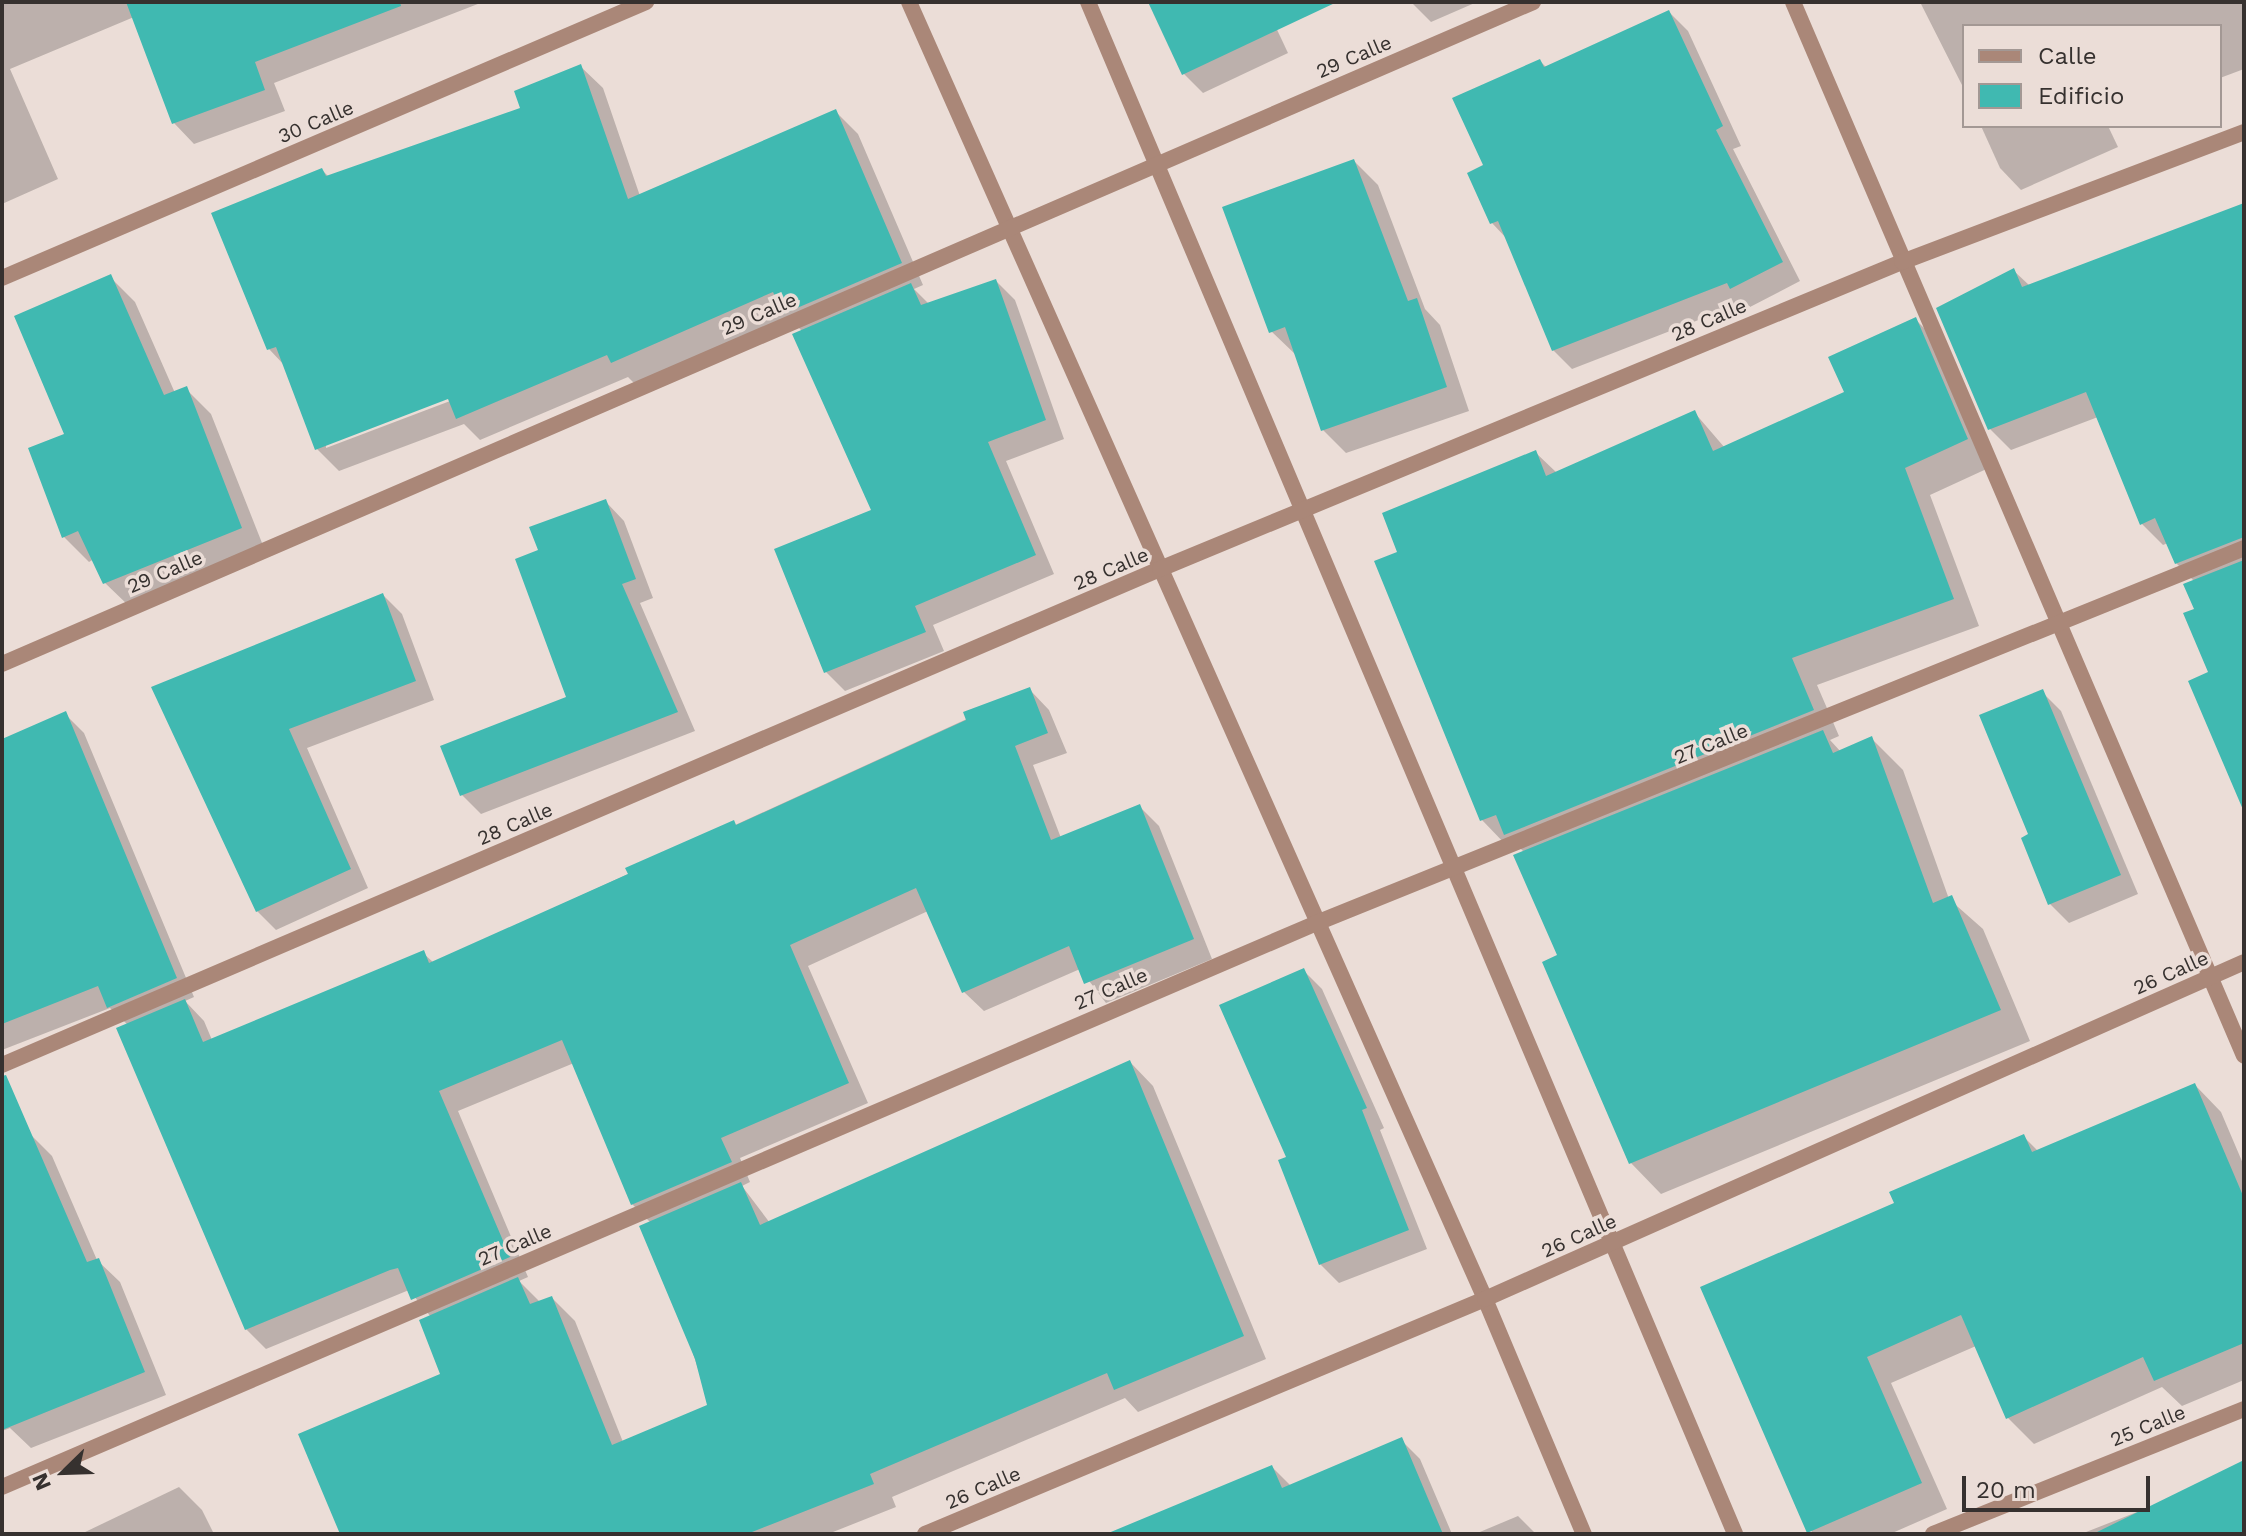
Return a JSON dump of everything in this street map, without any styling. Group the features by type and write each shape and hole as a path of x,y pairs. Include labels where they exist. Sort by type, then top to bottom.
{"street":[{"name":"30 Calle","path":"2,278 646,2"},
{"path":"909,2 1314,924 1485,1299 1584,1534"},
{"path":"1088,2 1458,868 1611,1244 1735,1534"},
{"name":"29 Calle","path":"2,664 1533,2"},
{"path":"1793,2 2244,1056"},
{"name":"28 Calle","path":"2,1065 1160,569 1902,262 2244,132"},
{"name":"27 Calle","path":"2,1487 1314,924 2244,548"},
{"name":"26 Calle","path":"925,1534 1485,1299 2244,962"},
{"name":"25 Calle","path":"1933,1534 2244,1409"}],"building":[{"path":"126,2 400,2 401,6 255,62 265,90 172,124"},
{"path":"1148,2 1337,2 1182,75"},
{"path":"1669,10 1723,126 1716,130 1783,262 1730,289 1727,283 1552,351 1498,221 1490,224 1467,173 1483,165 1452,98 1540,59 1544,67"},
{"path":"581,64 628,199 836,109 902,263 783,314 773,292 611,363 607,355 456,419 448,399 315,450 276,347 267,350 211,213 322,168 326,176 520,108 514,91"},
{"path":"1354,159 1408,301 1417,298 1447,387 1321,431 1285,327 1269,333 1222,207"},
{"path":"2244,203 2244,537 2175,564 2155,518 2140,525 2086,392 1988,430 1936,308 2014,268 2022,287"},
{"path":"111,274 164,395 187,386 242,528 103,584 78,531 62,538 28,448 64,434 14,316"},
{"path":"996,279 1046,420 988,442 1036,555 915,606 926,632 824,673 774,549 871,510 792,334 911,283 921,305"},
{"path":"1916,317 1968,439 1905,468 1954,599 1792,658 1814,710 1504,835 1496,815 1480,821 1374,561 1397,552 1382,513 1536,450 1546,476 1695,410 1713,451 1844,392 1828,357"},
{"path":"606,499 636,579 622,584 678,712 460,796 440,746 566,697 515,559 538,550 529,527"},
{"path":"2244,560 2244,812 2188,681 2208,672 2183,613 2194,609 2183,584"},
{"path":"383,593 416,681 289,729 351,869 256,912 151,687"},
{"path":"1030,687 1048,733 1015,746 1051,840 1140,804 1194,939 1084,984 1069,946 962,993 916,888 790,945 849,1083 721,1138 732,1162 631,1205 562,1040 439,1091 510,1257 411,1300 398,1268 390,1270 245,1330 116,1028 185,999 203,1042 424,950 429,963 628,874 625,868 734,820 736,825 966,720 963,712"},
{"path":"2043,689 2121,875 2048,905 2021,838 2028,834 1979,715"},
{"path":"66,711 177,978 107,1008 98,986 2,1024 2,739"},
{"path":"1823,730 1833,753 1872,736 1933,903 1952,895 2001,1010 1629,1164 1542,962 1557,955 1513,855"},
{"path":"1304,968 1367,1108 1362,1110 1409,1230 1319,1265 1278,1160 1286,1157 1219,1005"},
{"path":"1130,1060 1244,1336 1114,1390 1107,1373 870,1474 874,1484 747,1534 340,1534 298,1434 440,1374 419,1320 518,1277 530,1304 552,1296 612,1445 707,1405 695,1359 639,1226 741,1182 760,1225"},
{"path":"6,1075 87,1262 99,1258 145,1372 2,1430 2,1076"},
{"path":"2195,1083 2244,1198 2244,1343 2154,1381 2143,1357 2006,1419 1961,1315 1867,1357 1922,1483 1807,1533 1700,1287 1894,1203 1889,1192 2024,1134 2032,1152"},
{"path":"1402,1437 1443,1534 1106,1534 1272,1465 1282,1488"},
{"path":"2244,1460 2244,1534 2093,1534"}]}
